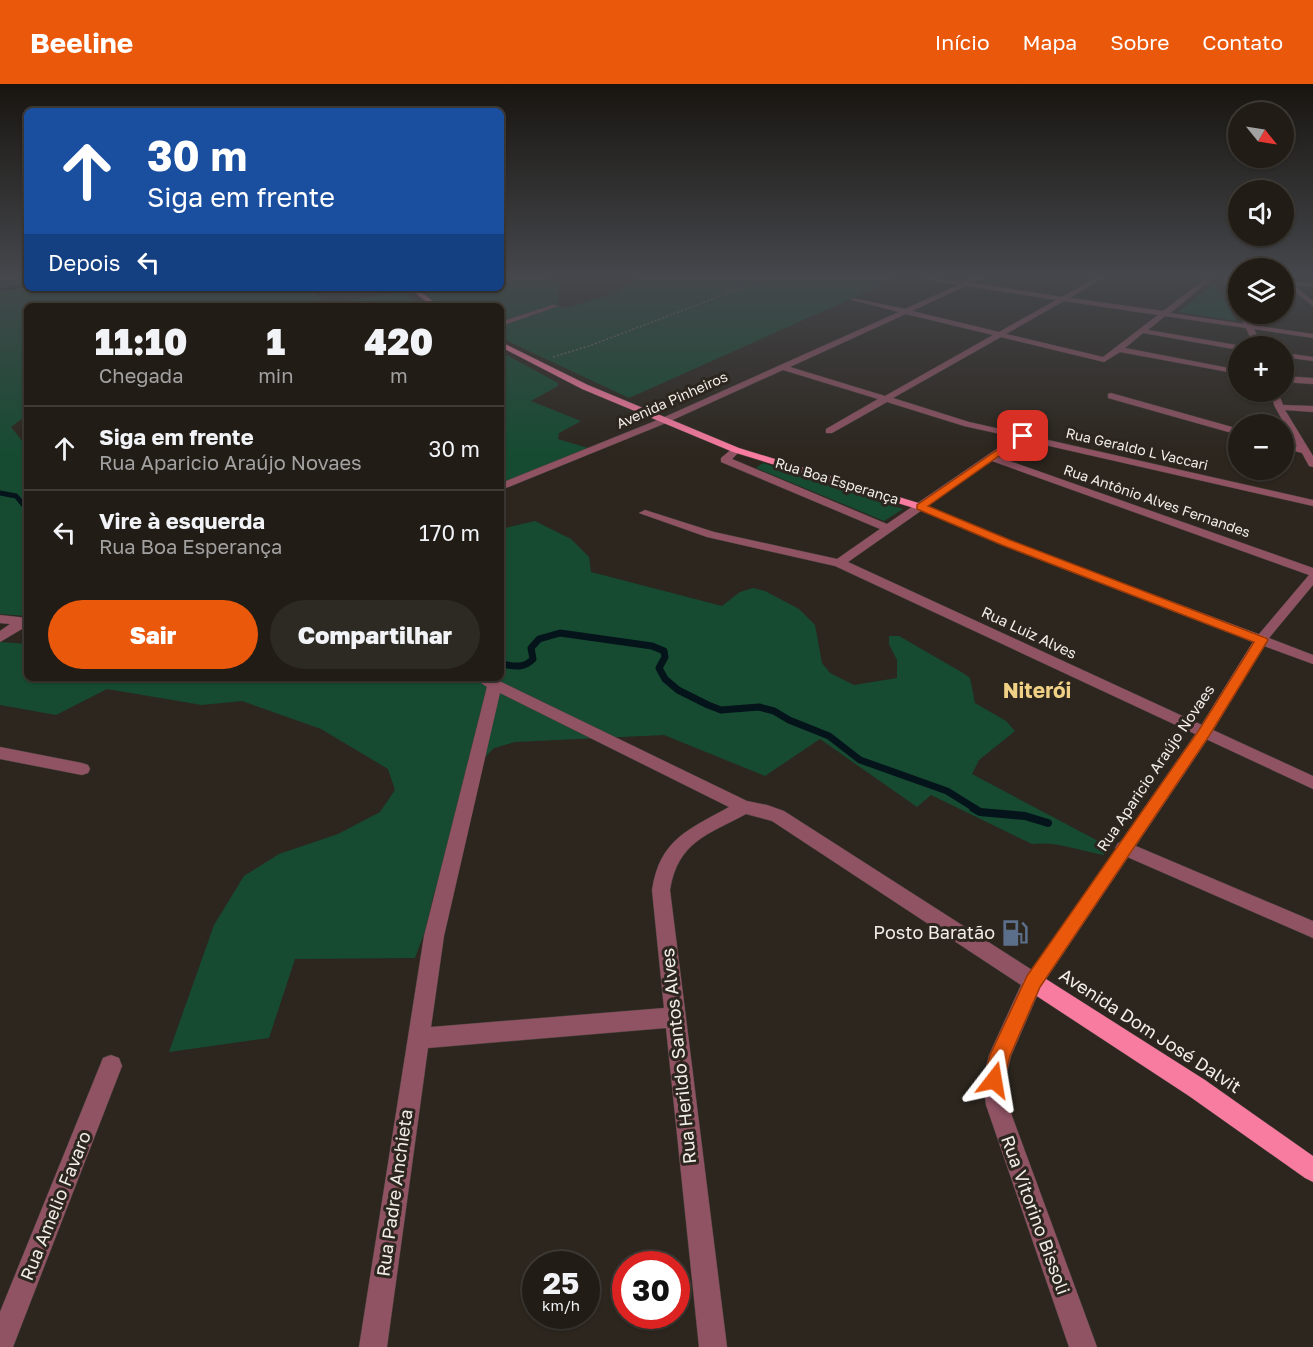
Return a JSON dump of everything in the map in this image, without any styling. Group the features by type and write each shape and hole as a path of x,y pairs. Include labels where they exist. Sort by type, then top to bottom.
{"main road":[{"name":"Rua Boa Esperança","path":"504,345 585,387 736,450 921,507 1006,543 1261,640"},
{"name":"Rua Aparicio Araújo Novaes","path":"1033,982 1204,733 1261,640"},
{"name":"Avenida Dom José Dalvit","path":"1033,982 1197,1088 1313,1170"}],"street":[{"name":"Avenida Pinheiros","path":"504,486 663,421 854,335"},
{"path":"994,335 1100,360 1107,360 1138,335"},
{"path":"1165,335 1228,346"},
{"path":"828,431 998,336"},
{"path":"1118,349 1228,370"},
{"path":"1294,356 1313,359"},
{"name":"Rua Geraldo L Vaccari","path":"783,367 967,424 1313,503"},
{"path":"1294,380 1313,381"},
{"path":"1111,396 1228,429"},
{"path":"1277,402 1313,464"},
{"path":"1279,407 1313,409"},
{"path":"839,562 1023,436"},
{"path":"1297,439 1313,440"},
{"path":"1294,448 1305,451"},
{"path":"736,450 725,460 889,529"},
{"name":"Rua Antônio Alves Fernandes","path":"992,458 1313,572"},
{"name":"Rua Luiz Alves","path":"645,513 711,535 839,562 1313,783"},
{"name":"Rua Aparicio Araújo Novaes","path":"1261,640 1313,576"},
{"path":"0,619 24,622"},
{"path":"0,638 24,622"},
{"name":"Rua Boa Esperança","path":"1261,640 1313,660"},
{"name":"Avenida Dom José Dalvit","path":"488,681 744,807 767,811 778,816 1033,982"},
{"name":"Rua Padre Anchieta","path":"373,1347 417,1038 434,936 488,681"},
{"path":"0,753 82,769"},
{"name":"Rua Herildo Santos Alves","path":"713,1347 674,1017 661,890 662,872 669,856 680,843 744,807"},
{"path":"1124,848 1313,930"},
{"name":"Rua Vitorino Bissoli","path":"1033,982 1000,1055 994,1080 997,1105 1083,1347"},
{"path":"417,1038 674,1017"},
{"name":"Rua Amelio Favaro","path":"0,1346 111,1066"}],"path":[{"path":"538,361 618,335"}],"green space":[{"path":"0,335 24,335 24,417 11,427 24,443 24,616 0,614"},
{"path":"504,335 770,335 629,398 504,339"},
{"path":"504,354 558,383 558,386 531,401 581,421 559,433 558,439 588,448 504,484"},
{"path":"763,463 903,509 884,521 756,468"},
{"path":"535,521 571,539 589,557 591,572 722,606 740,592 753,588 765,591 799,609 815,625 822,663 830,673 854,685 897,678 897,660 889,644 889,636 899,636 970,678 975,703 1006,721 1015,731 979,760 972,774 1100,842 1106,848 1104,855 1060,845 1032,844 931,795 917,807 820,739 765,776 664,735 515,742 494,748 484,758 451,840 415,958 295,959 269,1038 169,1052 214,925 244,876 279,854 338,834 380,812 395,790 388,769 321,729 242,701 202,705 107,689 56,715 0,705 0,642 24,644 24,681 504,681 504,528"}],"waterway":[{"path":"0,493 16,496 24,505"},
{"path":"504,664 518,666 530,662 533,659 531,648 539,639 560,633 652,646 664,651 665,657 659,668 665,679 678,690 721,710 759,707 774,711 789,720 829,736 860,760 947,791 976,809"},
{"path":"973,808 980,812 1025,816 1048,823"}],"place":[{"name":"Posto Baratão","path":"1015,933"}],"district":[{"name":"Niterói","path":"1037,691"}],"route":[{"path":"994,1080 1000,1055 1033,982 1204,733 1261,640 1006,543 921,507 1023,436"}]}
